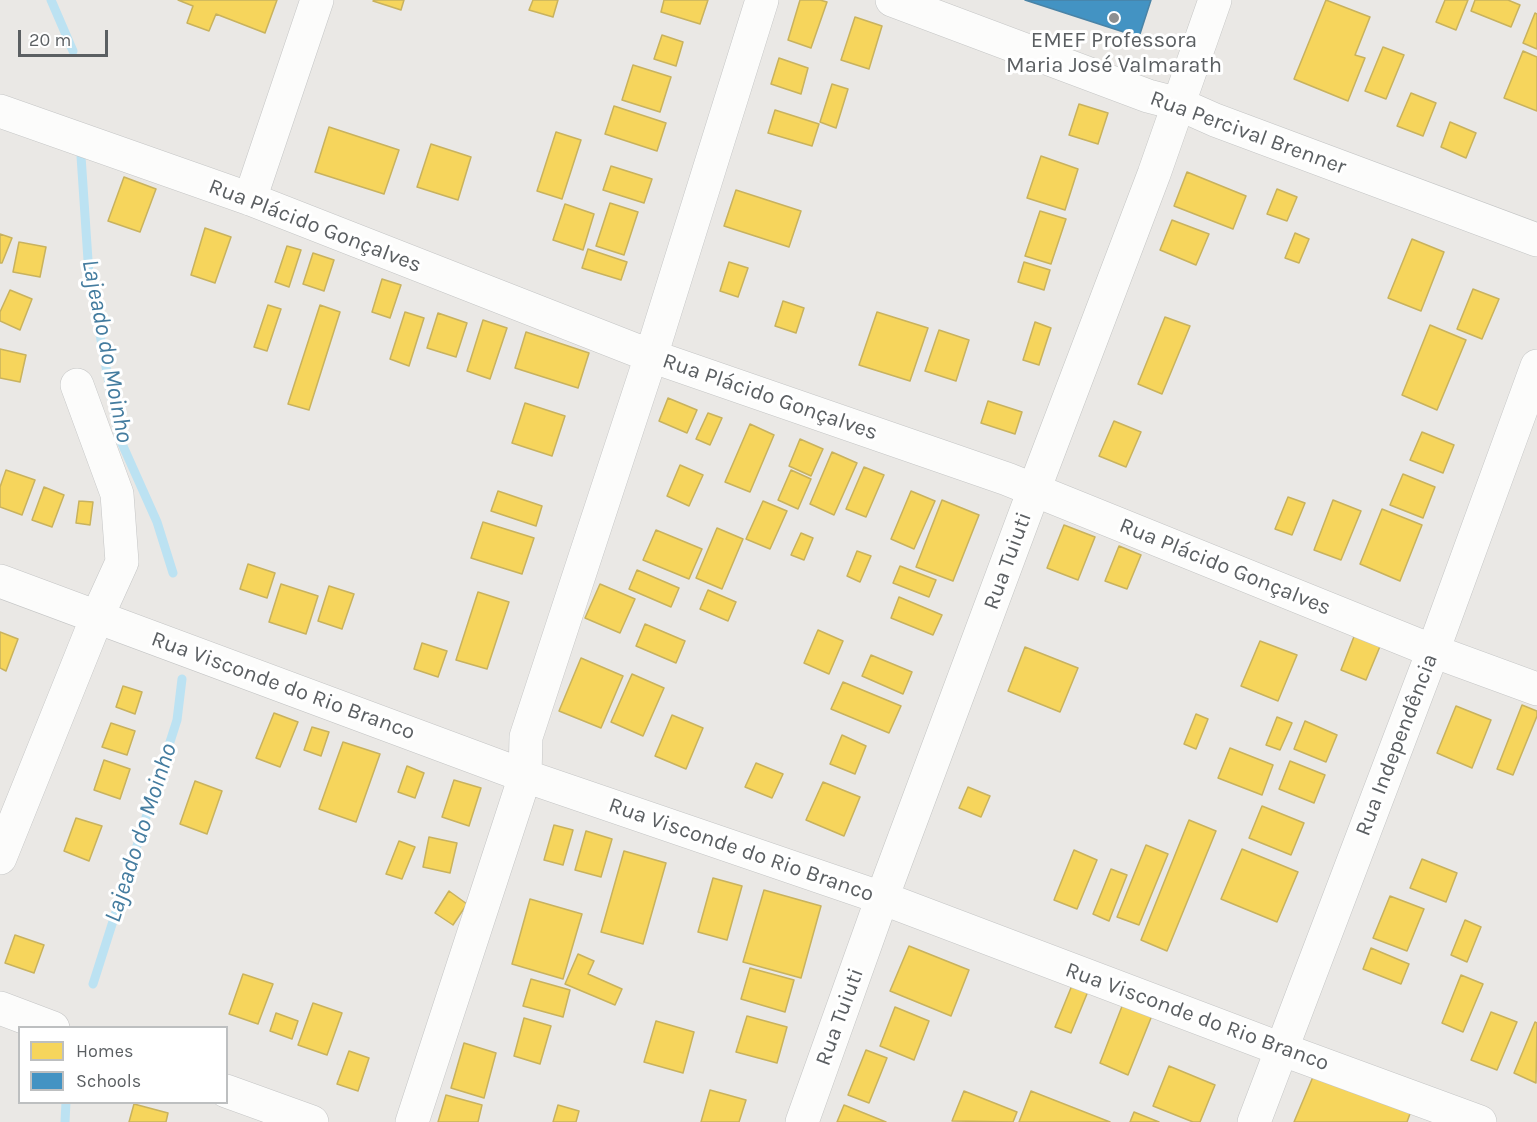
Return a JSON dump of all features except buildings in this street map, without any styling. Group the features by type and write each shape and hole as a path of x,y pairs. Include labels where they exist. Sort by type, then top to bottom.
{"street":[{"path":"250,199 317,0"},
{"path":"412,1122 525,776 526,737 651,356 762,0"},
{"name":"Rua Percival Brenner","path":"892,0 1148,96 1179,104 1215,120 1537,240"},
{"name":"Rua Tuiuti","path":"802,1122 882,898 1154,174 1215,0"},
{"name":"Rua Plácido Gonçalves","path":"0,111 250,199 651,356 1034,490 1432,651 1537,689"},
{"name":"Rua Independência","path":"1254,1122 1537,366"},
{"path":"0,858 97,617 122,562 117,494 77,385"},
{"name":"Rua Visconde do Rio Branco","path":"0,581 525,776 882,898 1480,1122"},
{"path":"0,1008 48,1026"},
{"path":"228,1092 312,1122"}],"waterway":[{"name":"Lajeado do Moinho","path":"51,0 73,51"},
{"name":"Lajeado do Moinho","path":"81,156 89,275 119,437 157,522 173,573"},
{"name":"Lajeado do Moinho","path":"93,984 177,720 182,679"},
{"name":"Lajeado do Moinho","path":"65,1122 66,1104"}],"place":[{"name":"EMEF Professora Maria José Valmarath","path":"1114,18"}]}
